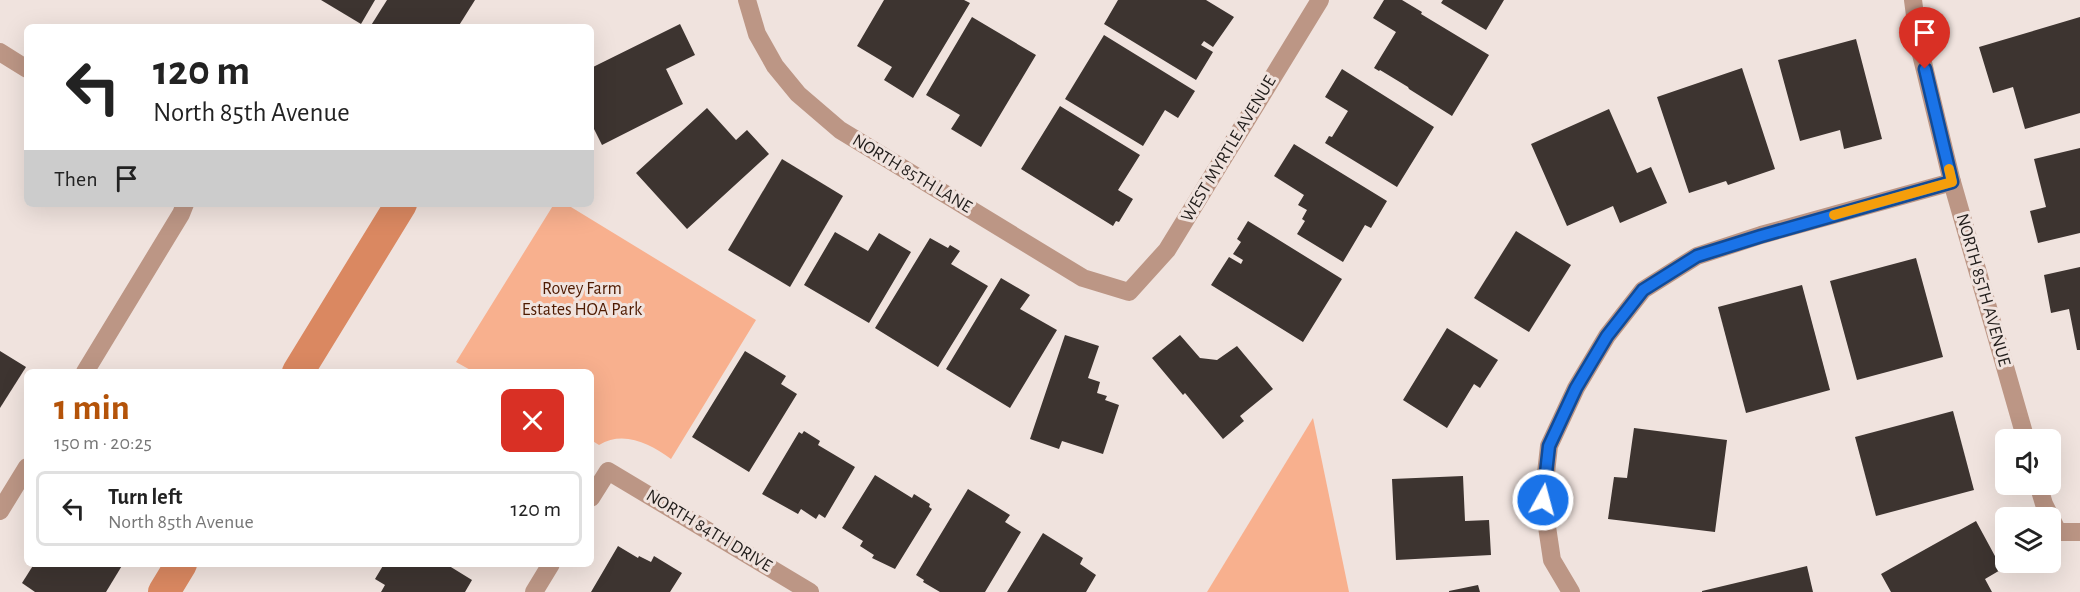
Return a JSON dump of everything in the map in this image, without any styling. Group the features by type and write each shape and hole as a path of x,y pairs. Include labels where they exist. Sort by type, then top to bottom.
{"street":[{"name":"NORTH 85TH LANE","path":"747,0 757,34 775,66 798,94 840,130 1083,278 1129,292"},
{"name":"WEST MYRTLE AVENUE","path":"1129,292 1167,250 1320,0"},
{"name":"NORTH 85TH AVENUE","path":"1913,0 1919,46 1952,182 2022,429"},
{"path":"0,52 24,67"},
{"path":"1571,592 1551,560 1543,500 1549,446 1576,388 1602,345 1643,290 1697,256 1952,182"},
{"path":"87,369 183,207"},
{"name":"NORTH 84TH DRIVE","path":"594,493 608,471 810,592"},
{"path":"0,511 24,472"},
{"path":"2041,495 2058,532 2080,532"},
{"path":"534,592 549,567"}],"green space":[{"name":"Rovey Farm Estates HOA Park","path":"552,207 571,207 756,320 671,459 654,448 636,441 618,439 599,445 594,442 594,369 469,369 456,362"},
{"path":"1313,418 1349,592 1207,592"}],"building":[{"path":"321,0 375,0 361,24"},
{"path":"387,0 475,0 460,24 372,24"},
{"path":"884,0 964,0 970,3 913,98 884,80 892,67 857,46"},
{"path":"1118,0 1206,0 1234,17 1213,47 1204,41 1201,45 1213,52 1196,80 1104,24"},
{"path":"1384,0 1402,0 1489,55 1452,116 1374,68 1396,32 1373,18"},
{"path":"1443,0 1504,0 1486,30 1441,3"},
{"path":"972,17 1036,55 981,147 951,129 960,115 926,95"},
{"path":"2080,17 2080,113 2025,129 2013,87 1993,93 1979,47"},
{"path":"680,24 695,55 666,69 683,104 602,145 594,129 594,67"},
{"path":"1104,35 1195,91 1178,118 1165,110 1143,146 1065,99"},
{"path":"1856,39 1882,139 1844,149 1840,130 1800,141 1778,60"},
{"path":"1742,68 1775,169 1728,185 1726,181 1689,193 1657,97"},
{"path":"1342,69 1434,127 1397,187 1325,143 1329,136 1332,137 1348,111 1325,97"},
{"path":"1060,106 1140,155 1118,190 1133,199 1119,222 1116,221 1113,226 1021,169"},
{"path":"707,108 736,140 747,130 769,154 687,229 636,173"},
{"path":"1609,109 1637,173 1651,167 1667,203 1620,223 1613,206 1567,226 1531,144"},
{"path":"1294,144 1387,201 1371,228 1365,225 1343,262 1297,234 1305,221 1302,219 1307,210 1298,205 1304,195 1274,176"},
{"path":"2080,148 2080,233 2038,243 2030,211 2046,207 2034,159"},
{"path":"782,159 843,196 790,287 728,250"},
{"path":"1248,221 1342,279 1303,342 1211,285 1229,257 1241,264 1243,260 1233,254 1241,242 1237,239"},
{"path":"1516,231 1571,265 1529,332 1474,298"},
{"path":"835,232 868,251 879,233 911,252 869,323 804,285"},
{"path":"930,238 948,248 950,245 960,251 951,264 988,286 938,367 875,328"},
{"path":"1916,258 1943,357 1857,380 1830,281"},
{"path":"2080,267 2080,350 2077,350 2069,309 2051,313 2044,275"},
{"path":"1001,278 1030,295 1020,309 1057,330 1010,408 946,369"},
{"path":"1802,285 1830,390 1746,413 1718,307"},
{"path":"1447,328 1498,360 1480,388 1474,384 1447,428 1403,400"},
{"path":"1065,335 1099,346 1088,378 1100,382 1097,393 1107,396 1105,400 1119,405 1103,454 1062,441 1059,449 1030,439"},
{"path":"1180,335 1200,358 1217,360 1237,346 1273,389 1240,416 1244,421 1223,439 1152,358"},
{"path":"0,351 26,367 0,408"},
{"path":"745,351 786,376 781,384 797,394 749,472 692,437"},
{"path":"1953,411 1974,490 1876,516 1855,437"},
{"path":"1634,428 1727,440 1715,532 1608,519 1614,477 1627,478"},
{"path":"804,431 820,441 818,445 855,467 825,518 819,514 816,519 801,509 798,514 762,494 799,432 802,434"},
{"path":"875,475 912,498 914,494 930,504 929,507 932,509 895,569 872,558 874,555 860,546 863,541 842,528"},
{"path":"1463,476 1465,521 1489,520 1491,555 1396,560 1392,479"},
{"path":"968,489 1010,515 1005,522 1021,532 985,592 940,592 916,575"},
{"path":"1976,521 1995,556 1995,573 1985,579 1992,592 1891,592 1881,574"},
{"path":"1043,533 1083,558 1080,564 1096,575 1086,592 1007,592"},
{"path":"618,546 638,558 639,556 651,562 654,556 682,573 670,592 591,592"},
{"path":"1807,566 1813,592 1702,592 1702,591"},
{"path":"32,567 121,567 106,592 35,592 22,583"},
{"path":"382,567 451,567 472,580 465,592 381,592 385,585 375,579"},
{"path":"1478,585 1480,592 1449,592 1449,591"}],"waterway":[{"path":"300,369 399,207"},
{"path":"164,592 179,567"}],"slow traffic":[{"path":"1834,215 1952,182 1949,169"}],"route":[{"path":"1543,500 1549,446 1576,388 1607,336 1643,290 1697,256 1952,182 1925,69"}]}
